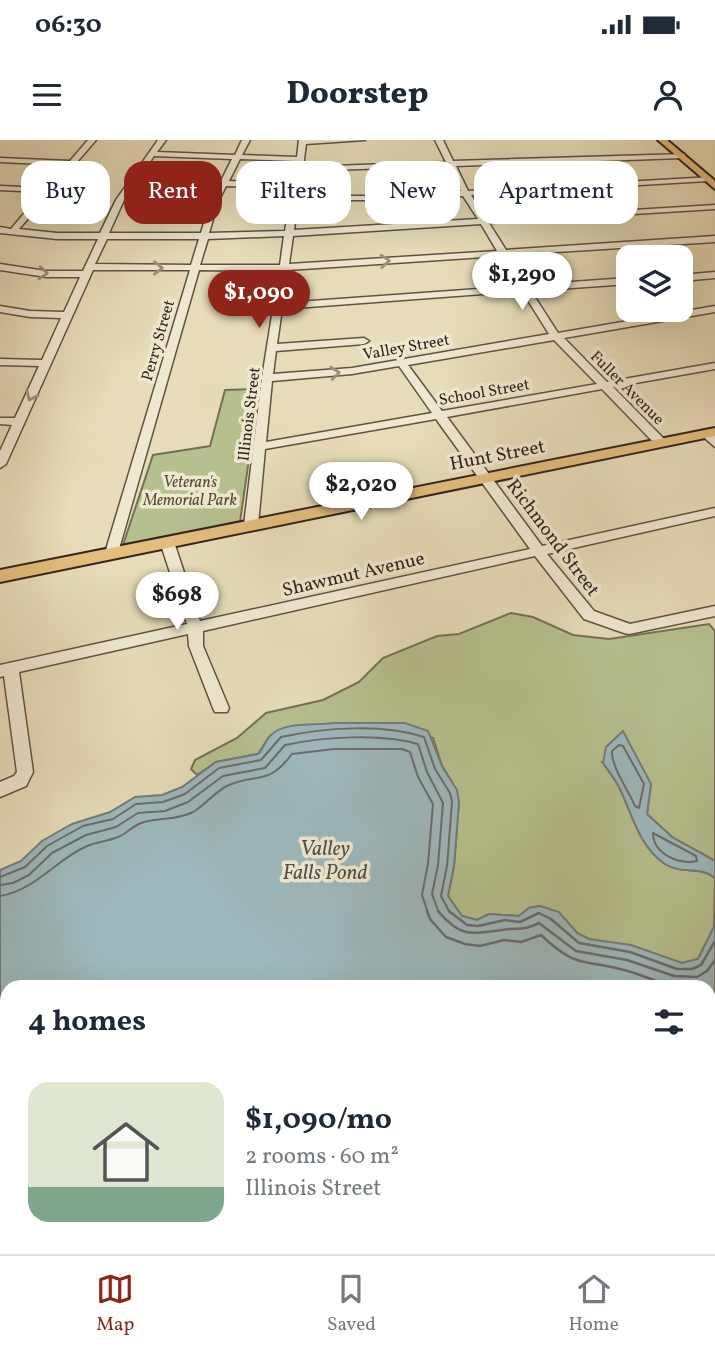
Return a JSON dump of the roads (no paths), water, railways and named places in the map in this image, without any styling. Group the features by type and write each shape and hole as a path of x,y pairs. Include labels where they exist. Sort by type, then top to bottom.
{"main road":[{"path":"662,140 711,182"},
{"name":"Hunt Street","path":"0,576 661,443 712,436"}],"street":[{"path":"74,161 92,140"},
{"path":"147,161 162,140"},
{"name":"Perry Street","path":"112,553 214,202 246,140"},
{"path":"303,141 361,140"},
{"name":"Fuller Avenue","path":"439,140 449,161"},
{"name":"Illinois Street","path":"299,161 303,141"},
{"path":"152,154 271,161"},
{"path":"460,164 682,156"},
{"path":"0,160 24,161"},
{"path":"351,199 711,182"},
{"name":"Fuller Avenue","path":"460,183 474,206"},
{"path":"223,184 236,184"},
{"path":"0,188 21,189"},
{"path":"0,464 124,193"},
{"path":"638,212 715,207"},
{"path":"13,231 21,222"},
{"path":"0,230 48,236 204,237 474,223"},
{"name":"Illinois Street","path":"251,525 267,378 288,224"},
{"name":"Fuller Avenue","path":"485,224 556,337 661,443"},
{"path":"0,267 47,274 88,270 282,268 715,239"},
{"path":"693,277 715,275"},
{"path":"277,306 616,282"},
{"path":"0,309 30,314 69,315"},
{"name":"Valley Street","path":"267,378 352,371 715,309"},
{"path":"272,348 364,341"},
{"path":"0,362 47,363"},
{"name":"Richmond Street","path":"401,362 539,552 589,615 610,625 641,629 715,611"},
{"name":"School Street","path":"259,447 715,366"},
{"path":"0,422 19,422"},
{"name":"Shawmut Avenue","path":"6,670 715,512"},
{"path":"167,542 195,628 196,646 221,708"},
{"path":"0,790 20,781 25,772 6,670"}],"water":[{"name":"Valley Falls Pond","path":"405,723 428,731 442,766 457,790 459,802 454,866 448,896 462,916 477,920 489,914 519,916 529,908 540,906 559,912 577,933 589,939 631,945 682,963 698,959 714,927 715,919 715,980 0,980 0,870 21,861 42,841 72,824 110,812 135,797 162,795 182,787 216,762 258,754 269,737 292,726"},
{"path":"623,731 651,784 647,814 672,837 715,861 715,878 703,872 671,867 648,848 618,785 603,763 606,747"}],"park label":[{"name":"Veteran's Memorial Park","path":"190,490"}]}
